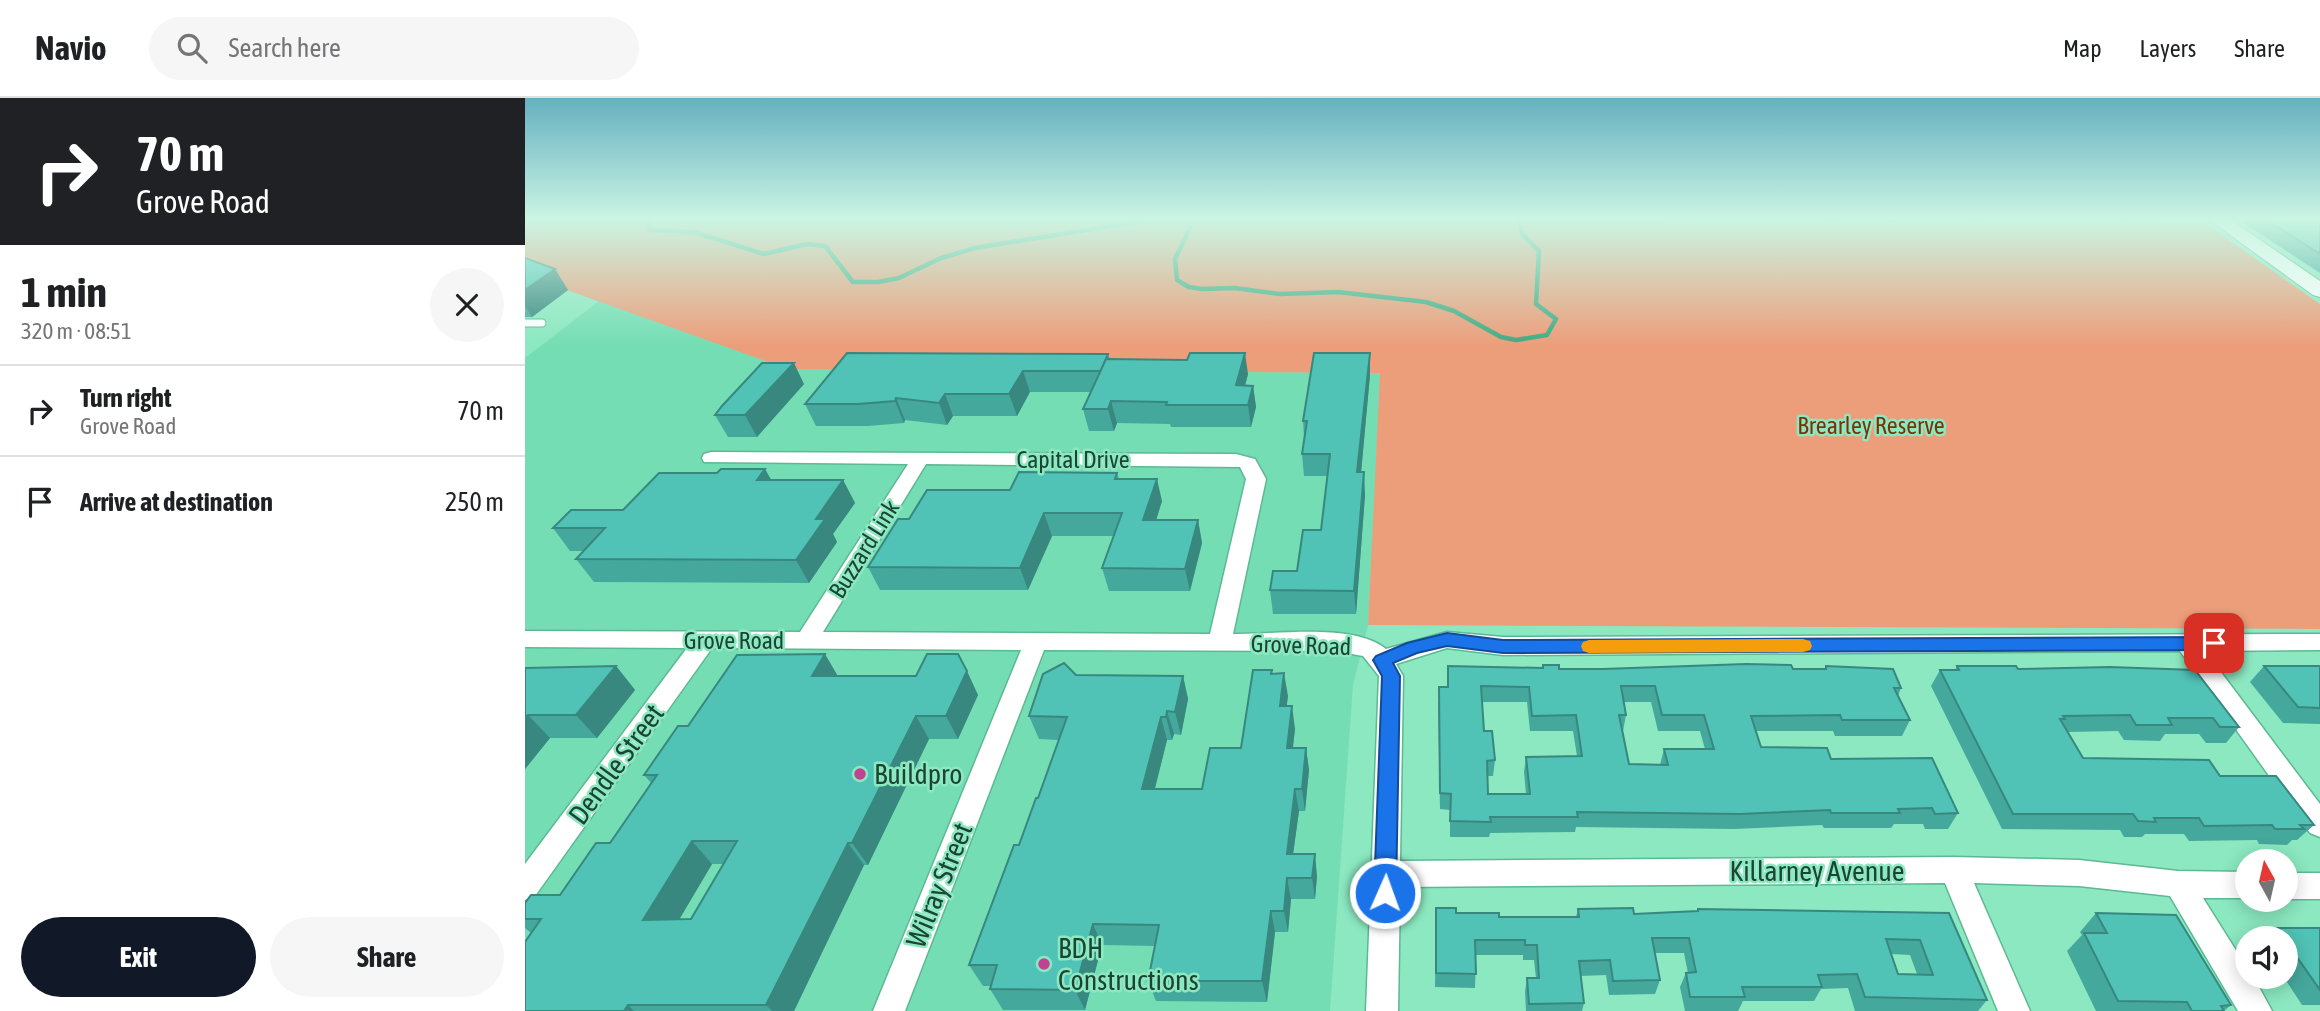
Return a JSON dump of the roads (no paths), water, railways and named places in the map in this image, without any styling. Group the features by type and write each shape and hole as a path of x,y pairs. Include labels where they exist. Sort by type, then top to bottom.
{"street":[{"path":"2277,261 2320,291"},
{"name":"Capital Drive","path":"711,458 1236,460 1248,463 1256,479 1220,643"},
{"name":"Buzzard Link","path":"806,641 921,458"},
{"name":"Grove Road","path":"525,639 1355,644 1372,650 1382,660 1413,648 1447,640 1503,646 2320,642"},
{"name":"Dendle Street","path":"525,887 706,640"},
{"name":"Wilray Street","path":"889,1011 1036,642"},
{"path":"2187,643 2320,825"},
{"path":"1382,660 1391,676 1382,1011"},
{"path":"1954,870 2014,1011"},
{"name":"Killarney Avenue","path":"1386,874 1954,870 2079,873 2178,884 2235,886"},
{"path":"2178,884 2256,1011"},
{"path":"2298,886 2320,886"}],"lane":[{"path":"525,323 542,323"}],"waterway":[{"path":"836,261 853,282 878,282 899,278 936,261"},
{"path":"1175,261 1177,280 1189,287 1235,288 1280,294 1338,292 1426,302 1454,311 1501,337 1516,340 1547,335 1556,319 1536,304 1538,261"}],"place":[{"name":"Buildpro","path":"860,774"},
{"name":"BDH Constructions","path":"1044,964"}],"park label":[{"name":"Brearley Reserve","path":"1871,425"}]}
